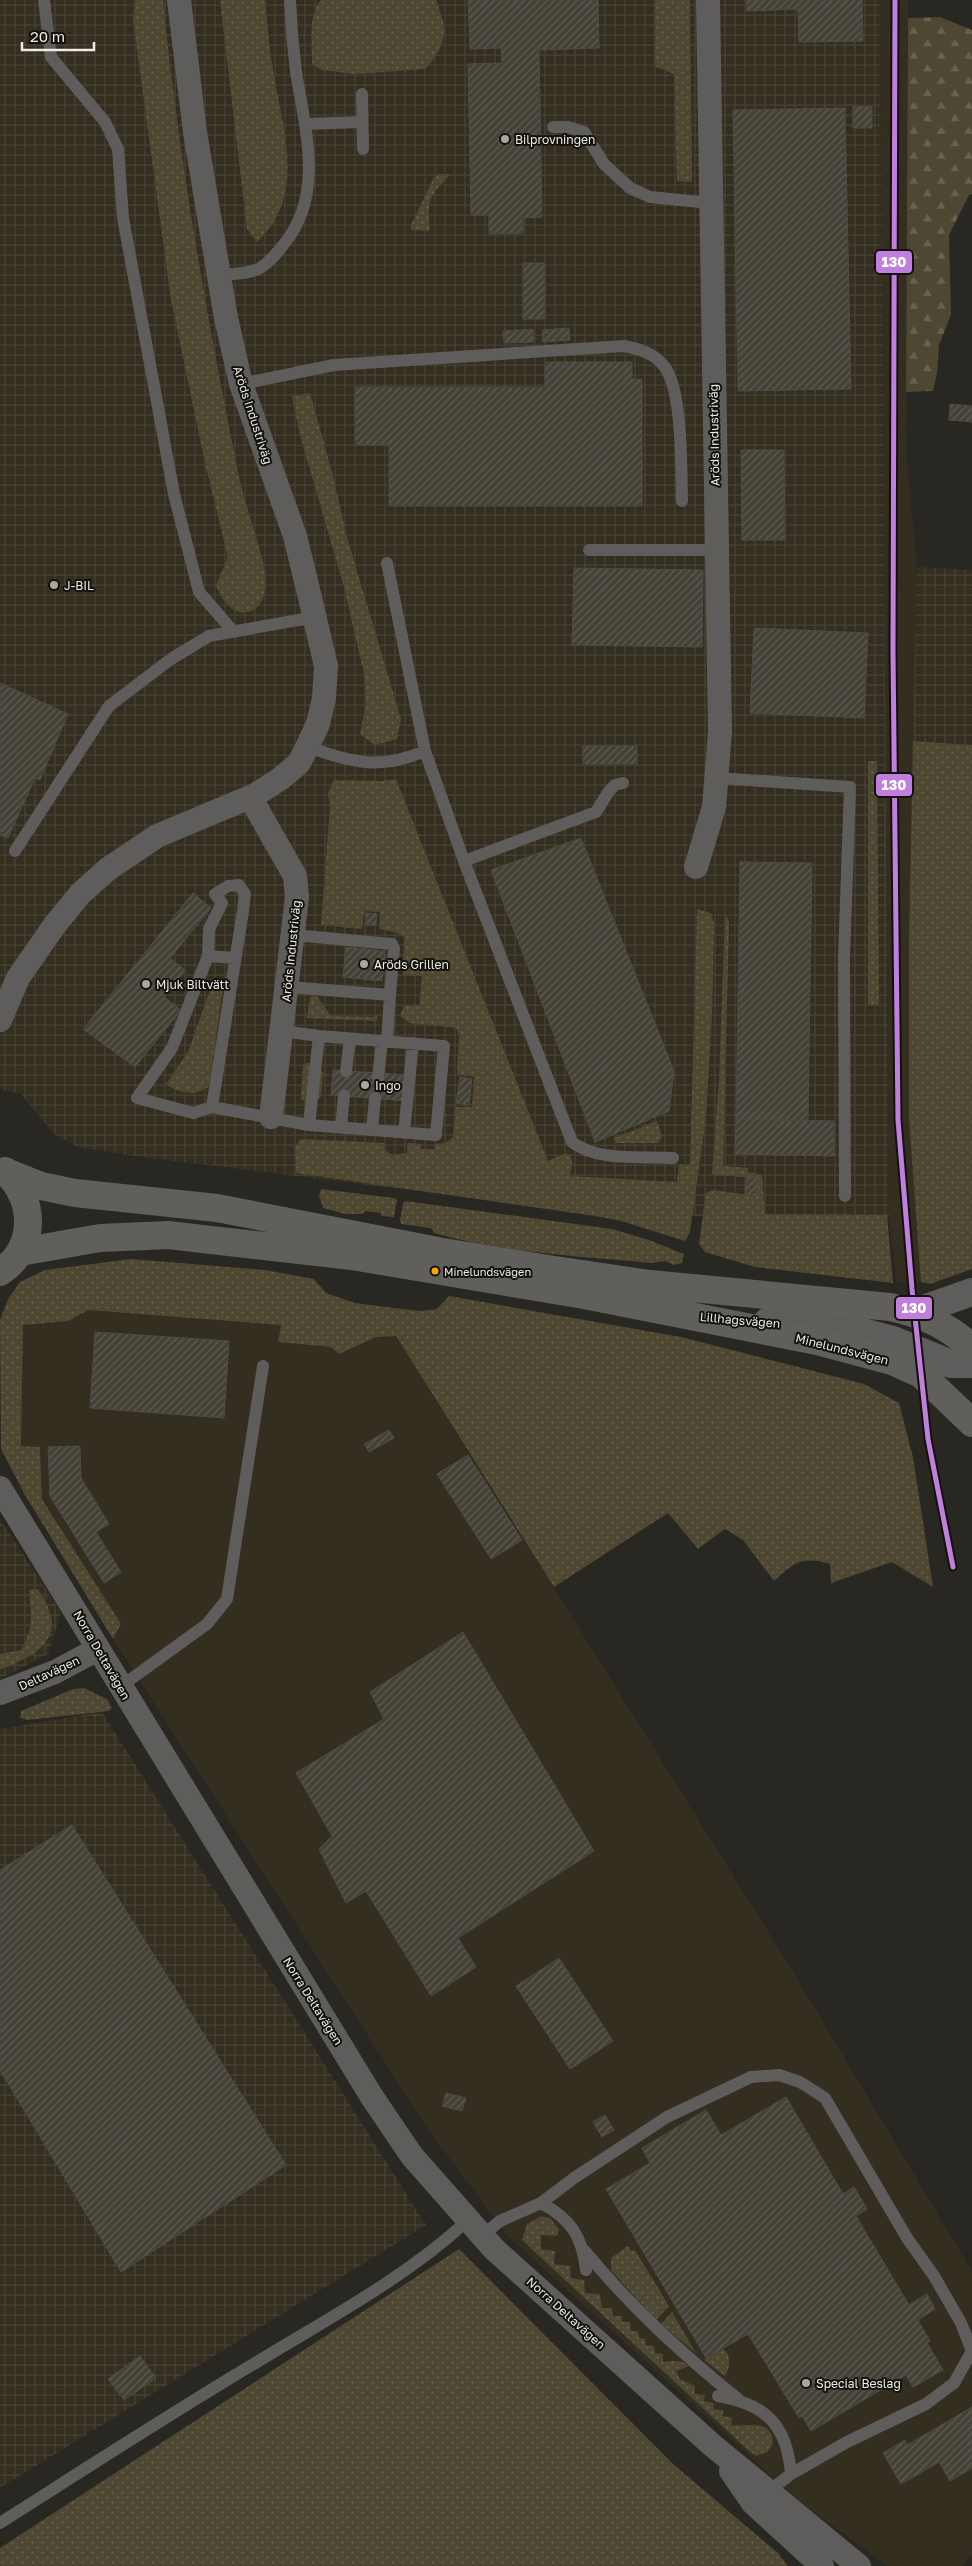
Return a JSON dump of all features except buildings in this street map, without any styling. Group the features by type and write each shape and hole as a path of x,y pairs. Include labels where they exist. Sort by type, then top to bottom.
{"main road":[{"name":"Minelundsvägen","path":"3,1170 20,1189 28,1210 28,1232 6,1270"},
{"name":"Minelundsvägen","path":"3,1170 41,1186 76,1193 217,1208 443,1252 650,1284 838,1301 915,1312"},
{"name":"Minelundsvägen","path":"6,1270 100,1238 168,1235 352,1256 584,1295 855,1350 892,1361 921,1374 972,1423"},
{"path":"915,1312 952,1332 972,1348"}],"street":[{"name":"Aröds Industriväg","path":"0,1020 18,978 54,926 80,894 108,869 157,836 250,797 280,779 299,763 318,724 324,698 326,666 316,617 295,536 241,384 219,275 195,132 179,0"},
{"name":"Aröds Industriväg","path":"696,867 714,807 720,732 708,0"},
{"name":"Aröds Industriväg","path":"250,797 295,876 297,897 288,987 271,1117"},
{"path":"915,1312 972,1292"},
{"name":"Lillhagsvägen","path":"681,1314 798,1325 815,1323 893,1340 950,1364 972,1364"},
{"name":"Norra Deltavägen","path":"0,1488 372,2097 412,2156 494,2249 712,2445 822,2566"},
{"name":"Deltavägen","path":"0,1693 55,1672 98,1649"},
{"name":"Norra Deltavägen","path":"761,2497 859,2566"}],"lane":[{"path":"44,0 51,57 105,122 118,149 123,218 174,494 199,592 232,630"},
{"path":"219,275 259,269 273,257 293,234 308,184 310,164 306,124 291,32 290,0"},
{"path":"362,94 363,149"},
{"path":"306,124 362,122"},
{"path":"554,127 568,127 584,132 604,164 630,188 650,197 710,203"},
{"path":"241,384 334,365 624,346 647,351 664,366 678,403 682,501"},
{"path":"589,550 716,550"},
{"path":"387,563 425,751 464,861 572,1142 582,1150 596,1154 673,1158"},
{"path":"15,851 109,706 190,647 209,636 232,630 316,617"},
{"path":"307,747 356,762 402,761 425,751"},
{"path":"717,778 850,787 844,958 845,1196"},
{"path":"464,861 596,812 609,791 615,785 623,782"},
{"path":"212,1107 245,894 239,885 228,886 215,894 222,903 209,928 208,956 172,1048 137,1098 193,1113 212,1107 309,1124 436,1135 444,1046 350,1039 282,1031"},
{"path":"293,935 392,944 390,994 378,1078"},
{"path":"208,956 235,958"},
{"path":"288,987 390,994"},
{"path":"309,1124 319,1036"},
{"path":"346,1071 350,1039"},
{"path":"404,1133 413,1043"},
{"path":"341,1128 344,1096"},
{"path":"372,1130 376,1098"},
{"path":"120,1687 207,1624 227,1599 263,1366"},
{"path":"0,2523 427,2256 475,2228 500,2221 540,2203 574,2178 667,2117 751,2077 779,2075 800,2082 825,2098 907,2238 934,2276 961,2324 972,2351 954,2382 926,2404 847,2442 790,2474 761,2497"},
{"path":"540,2203 560,2214 574,2230 584,2250 619,2292 658,2332 738,2400"},
{"path":"584,2250 586,2270"},
{"path":"718,2396 759,2407 776,2425 786,2444 790,2474"}],"shaded area":[{"path":"0,0 880,0 889,1217 618,1216 135,1156 78,1147 54,1134 21,1094 0,1089"},
{"path":"880,0 908,0 906,448 917,567 909,932 909,1119 921,1282 897,1283 889,1217"},
{"path":"917,567 972,570 972,745 913,741"},
{"path":"88,1310 281,1325 278,1342 331,1347 339,1354 376,1337 396,1335 781,1952 972,2271 972,2555 962,2566 887,2566 793,2496 508,2236 429,2131 113,1639 120,1624 42,1498 40,1448 21,1446 23,1324 69,1321"},
{"path":"0,1519 61,1612 48,1654 0,1679"},
{"path":"102,1712 426,2225 0,2488 0,1729"}],"green space":[{"path":"135,0 163,0 177,120 205,299 239,477 265,572 266,587 263,598 257,607 250,612 241,612 232,608 223,599 216,585 228,557 205,463 171,300 133,20"},
{"path":"220,0 265,0 272,65 285,134 287,180 283,202 273,223 257,242 247,229"},
{"path":"321,0 437,0 444,27 442,44 425,69 355,74 321,70 312,63 311,39 314,13"},
{"path":"655,0 690,0 692,182 677,181 674,74 654,66"},
{"path":"940,17 972,30 972,194 969,195 949,235 951,315 939,345 937,373 933,391 906,392 908,18"},
{"path":"439,174 450,174 431,199 429,205 430,231 411,230 411,225 434,177"},
{"path":"310,393 332,472 347,537 401,719 397,739 375,745 360,734 366,704 364,674 344,587 300,435 292,396"},
{"path":"913,741 972,745 972,1269 930,1284 921,1282 909,1119 909,932"},
{"path":"868,761 877,761 879,1005 868,1005"},
{"path":"396,779 548,1161 566,1153 569,1155 572,1160 570,1176 677,1182 679,1164 690,1164 697,909 711,913 714,924 712,1014 706,1117 690,1232 685,1241 621,1221 595,1216 296,1173 295,1148 300,1139 385,1143 384,1149 392,1155 407,1153 408,1143 421,1144 421,1149 435,1149 435,1144 445,1143 453,1137 455,1107 472,1107 474,1077 457,1074 459,1035 456,1028 409,1023 400,1016 404,1006 419,1006 422,976 403,975 404,937 395,932 379,929 380,912 364,911 362,929 321,925 330,807 328,793 334,780 383,781"},
{"path":"725,915 729,921 723,1166 748,1168 747,1172 762,1175 765,1214 887,1215 893,1283 755,1267 705,1252 699,1244 706,1193 713,1190 757,1196 758,1178 714,1175 712,1172 719,1081"},
{"path":"212,985 223,989 209,1086 193,1093 176,1090 166,1084 188,1052"},
{"path":"316,995 331,1016 373,1017 377,1015 377,1021 307,1018 310,997"},
{"path":"314,1063 323,1073 321,1097 314,1103 301,1100 303,1065"},
{"path":"657,1121 662,1137 658,1143 616,1143 614,1138"},
{"path":"321,1189 394,1198 397,1200 394,1217 382,1216 380,1213 366,1211 362,1214 345,1214 323,1208 319,1196"},
{"path":"406,1201 612,1229 649,1240 684,1254 682,1263 674,1265 665,1261 651,1263 542,1253 460,1240 434,1233 431,1228 401,1224 403,1203"},
{"path":"131,1259 265,1270 314,1279 326,1293 355,1303 394,1308 421,1311 437,1309 449,1296 681,1337 864,1384 899,1403 913,1457 933,1587 892,1562 831,1583 830,1564 813,1561 799,1562 787,1569 774,1581 743,1540 725,1529 698,1549 668,1513 554,1587 396,1336 376,1337 339,1354 331,1347 278,1342 281,1325 88,1310 69,1321 23,1325 21,1446 40,1447 42,1499 121,1624 113,1639 25,1495 1,1449 0,1320 8,1299 20,1282 45,1270"},
{"path":"38,1589 50,1613 52,1625 50,1634 38,1650 19,1662 0,1670 0,1654 21,1650 25,1643 31,1621 29,1590"},
{"path":"84,1688 107,1699 112,1708 109,1711 27,1720 20,1718 21,1711 73,1689"},
{"path":"542,2216 551,2219 559,2230 557,2236 541,2235 541,2249 555,2251 554,2264 570,2266 571,2278 584,2280 585,2293 600,2294 602,2308 612,2308 613,2316 622,2316 622,2322 630,2322 631,2331 638,2331 639,2338 645,2339 646,2345 654,2346 655,2353 663,2354 663,2362 680,2361 689,2366 676,2371 680,2379 695,2386 695,2394 705,2395 704,2401 713,2403 714,2409 723,2410 723,2416 732,2418 731,2425 755,2425 770,2431 773,2439 772,2445 767,2452 756,2456 749,2451 522,2240 527,2224"},
{"path":"628,2246 631,2251 635,2250 669,2306 656,2320 611,2270 611,2258"},
{"path":"459,2249 673,2464 778,2553 788,2566 0,2566 0,2548"},
{"path":"672,2312 696,2353 661,2324"},
{"path":"723,2349 729,2358 725,2376 704,2360"}],"transit line":[{"name":"130","path":"895,0 893,652 898,1120 912,1289 928,1439 953,1567"}],"place":[{"name":"Bilprovningen","path":"505,139"},
{"name":"J-BIL","path":"54,585"},
{"name":"Aröds Grillen","path":"364,964"},
{"name":"Mjuk Biltvätt","path":"146,984"},
{"name":"Ingo","path":"365,1085"},
{"name":"Minelundsvägen","path":"435,1271"},
{"name":"Special Beslag","path":"806,2383"}]}
